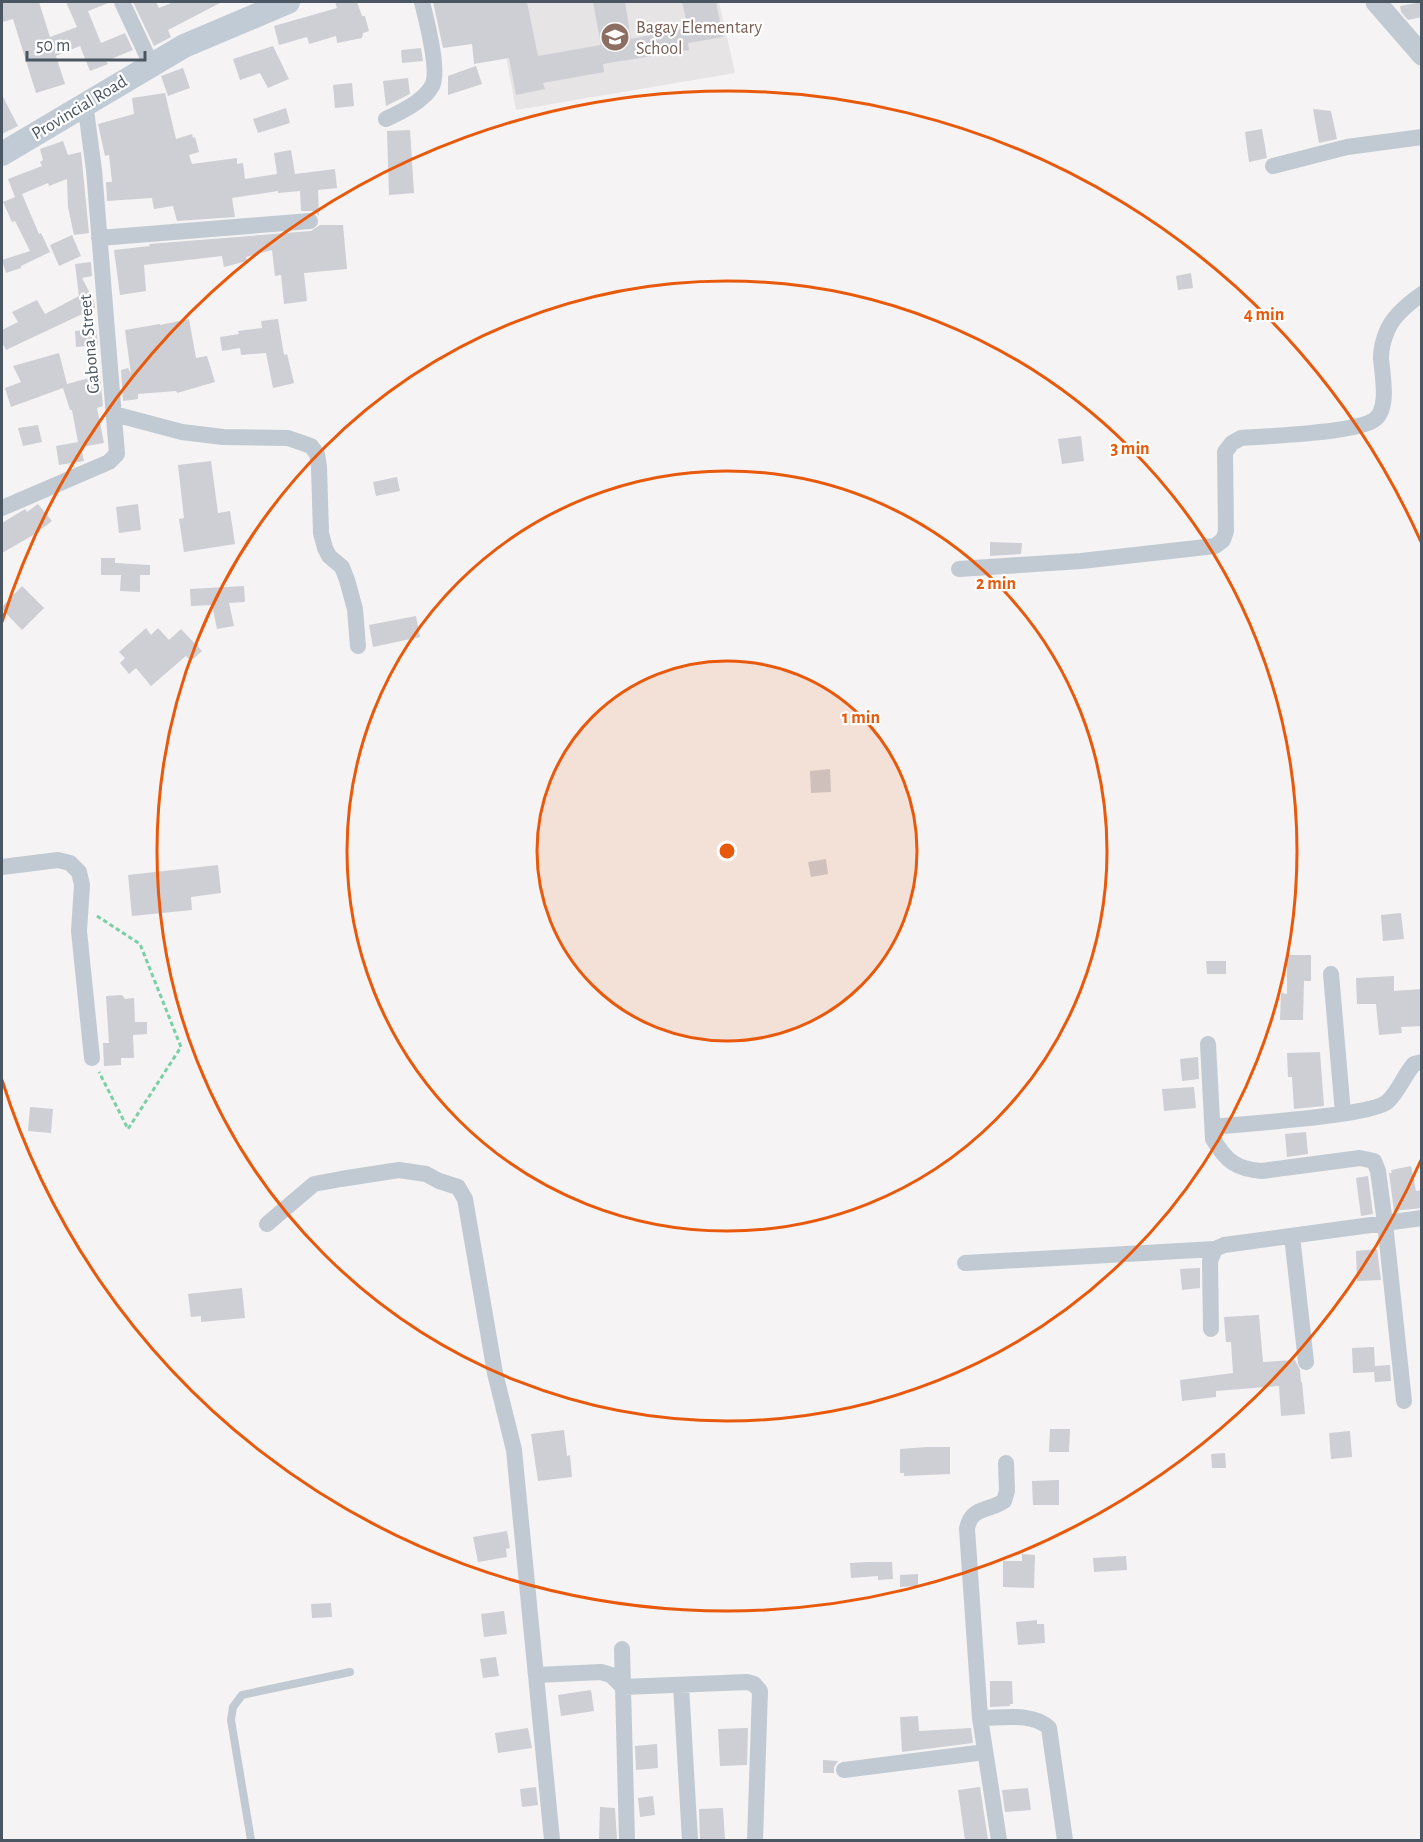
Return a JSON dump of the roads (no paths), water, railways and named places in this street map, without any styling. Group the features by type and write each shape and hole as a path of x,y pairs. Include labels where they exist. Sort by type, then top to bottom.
{"main road":[{"name":"Provincial Road","path":"2,154 184,46 288,2"}],"street":[{"path":"122,2 151,64"},
{"path":"386,119 411,106 432,87 434,67 422,2"},
{"path":"1376,2 1422,55"},
{"name":"Gabona Street","path":"3,506 109,462 114,458 117,447 93,159 85,103"},
{"path":"1273,166 1347,147 1422,137"},
{"path":"99,238 310,221"},
{"path":"959,569 1081,561 1215,546 1223,540 1226,531 1225,452 1232,443 1241,438 1354,428 1375,420 1382,409 1384,393 1381,355 1388,330 1401,312 1422,294"},
{"path":"114,414 182,432 223,437 288,438 311,446 317,454 319,467 321,533 329,556 342,567 347,580 355,609 358,646"},
{"path":"2,867 58,860 70,863 79,872 82,885 79,931 92,1058"},
{"path":"1330,974 1343,1113"},
{"path":"1208,1044 1213,1139 1221,1152 1235,1165 1246,1170 1262,1172 1360,1158 1374,1161 1378,1171 1385,1223 1404,1401"},
{"path":"1213,1126 1343,1113 1378,1107 1388,1102 1414,1064 1422,1062"},
{"path":"267,1224 314,1184 399,1170 426,1174 458,1187 465,1199 495,1372 514,1450 552,1840"},
{"path":"965,1263 1215,1249 1224,1245 1422,1218"},
{"path":"1292,1236 1306,1362"},
{"path":"1211,1329 1210,1261 1215,1249"},
{"path":"999,1840 980,1718 967,1529 974,1514 1004,1501 1007,1491 1006,1463"},
{"path":"622,1649 627,1840"},
{"path":"536,1675 601,1672 611,1675 623,1687 754,1684 760,1691 756,1840"},
{"path":"681,1685 690,1840"},
{"path":"980,1718 1033,1718 1042,1721 1049,1728 1065,1840"},
{"path":"844,1770 985,1752"}],"lane":[{"path":"251,1840 231,1720 233,1707 242,1695 350,1672"}],"place":[{"name":"Bagay Elementary School","path":"615,37"}]}
